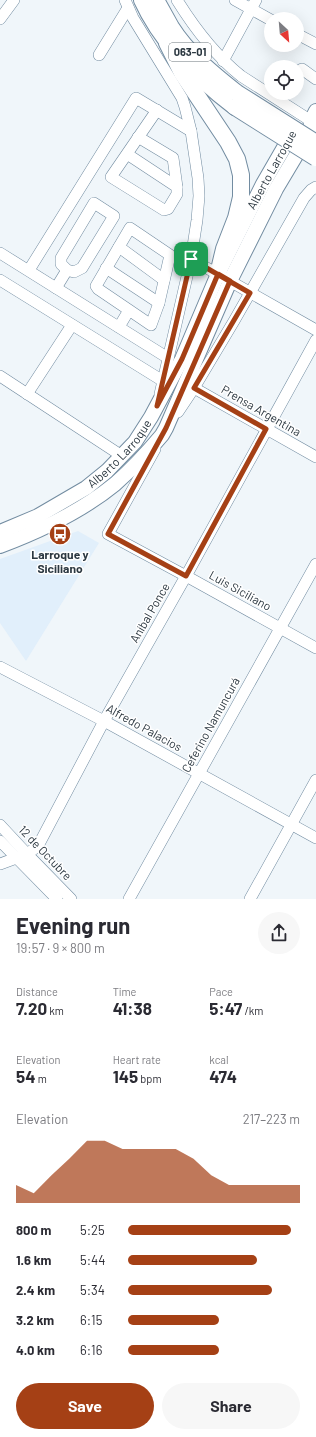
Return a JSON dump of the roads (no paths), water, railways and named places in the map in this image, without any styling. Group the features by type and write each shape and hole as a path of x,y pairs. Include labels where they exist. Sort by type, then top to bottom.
{"highway":[{"name":"063-01","path":"142,0 167,43 192,71 214,91 236,100 316,143"},
{"name":"063-01","path":"156,0 172,28 192,54 212,73 236,100 316,158"},
{"path":"167,43 182,73 228,142 237,159 241,175 241,197 236,218 224,249 224,278"}],"main road":[{"name":"Alberto Larroque","path":"0,546 46,527 95,498 128,472 164,432 224,278 263,184 297,125 314,119"},
{"name":"Alberto Larroque","path":"0,532 38,516 79,492 106,471 135,442 157,406 224,278"}],"street":[{"path":"0,19 14,0"},
{"path":"177,0 202,36 223,61 241,76 264,87"},
{"path":"235,0 253,5 264,14"},
{"path":"99,55 126,4"},
{"path":"126,4 139,30 179,92 186,107 198,178 199,196 197,220 191,259 157,406"},
{"path":"223,61 253,5"},
{"path":"304,38 316,44"},
{"path":"304,70 316,79"},
{"path":"29,270 136,98 191,131"},
{"path":"285,100 314,119"},
{"path":"138,137 172,158 177,194 168,209 164,210 111,177 138,137 157,110"},
{"path":"127,154 177,188"},
{"path":"164,432 194,388 304,198 316,187"},
{"path":"94,203 114,216 82,268 74,272 67,270 61,264 61,258 94,203"},
{"path":"130,228 170,255 159,303 151,325 98,289 96,286 119,248 130,228"},
{"path":"119,248 164,280"},
{"path":"0,252 168,358"},
{"path":"191,259 316,330"},
{"path":"106,268 159,303"},
{"path":"56,288 67,270"},
{"path":"0,280 163,381"},
{"path":"119,327 129,310"},
{"path":"27,394 72,326"},
{"name":"Aníbal Ponce","path":"22,856 35,850 38,846 104,721 316,340"},
{"path":"0,376 122,456"},
{"name":"Prensa Argentina","path":"194,388 316,457"},
{"name":"Luis Siciliano","path":"164,432 108,534 316,648"},
{"name":"Ceferino Namuncurá","path":"129,899 316,564"},
{"name":"Alfredo Palacios","path":"0,667 104,721 316,838"},
{"path":"250,899 316,780"},
{"name":"12 de Octubre","path":"0,825 22,856 57,899"},
{"name":"12 de Octubre","path":"0,840 22,856 71,899"},
{"path":"0,864 22,856"}],"place":[{"name":"Larroque y Siciliano","path":"60,534"}]}
